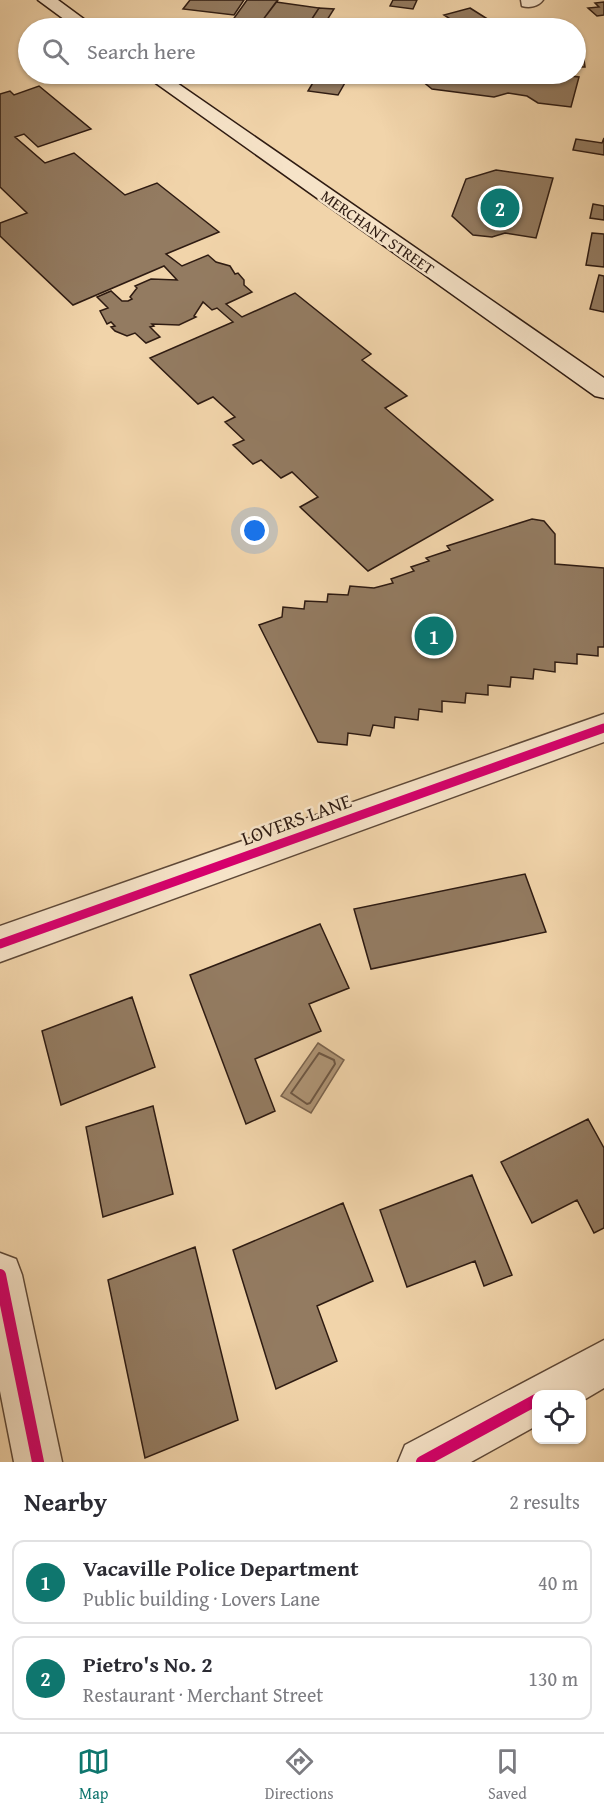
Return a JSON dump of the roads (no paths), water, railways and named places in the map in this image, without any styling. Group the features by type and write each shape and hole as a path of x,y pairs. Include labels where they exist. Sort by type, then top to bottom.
{"main road":[{"path":"46,0 72,18"},
{"name":"MERCHANT STREET","path":"166,84 604,390"},
{"name":"LOVERS LANE","path":"0,944 604,728"},
{"path":"0,1275 38,1462"},
{"path":"555,1390 604,1363"},
{"path":"422,1462 532,1403"}],"water":[{"path":"318,1043 344,1060 311,1113 281,1096"}],"place":[{"name":"Pietro's No. 2","path":"500,208"},
{"name":"Vacaville Police Department","path":"434,636"}]}
